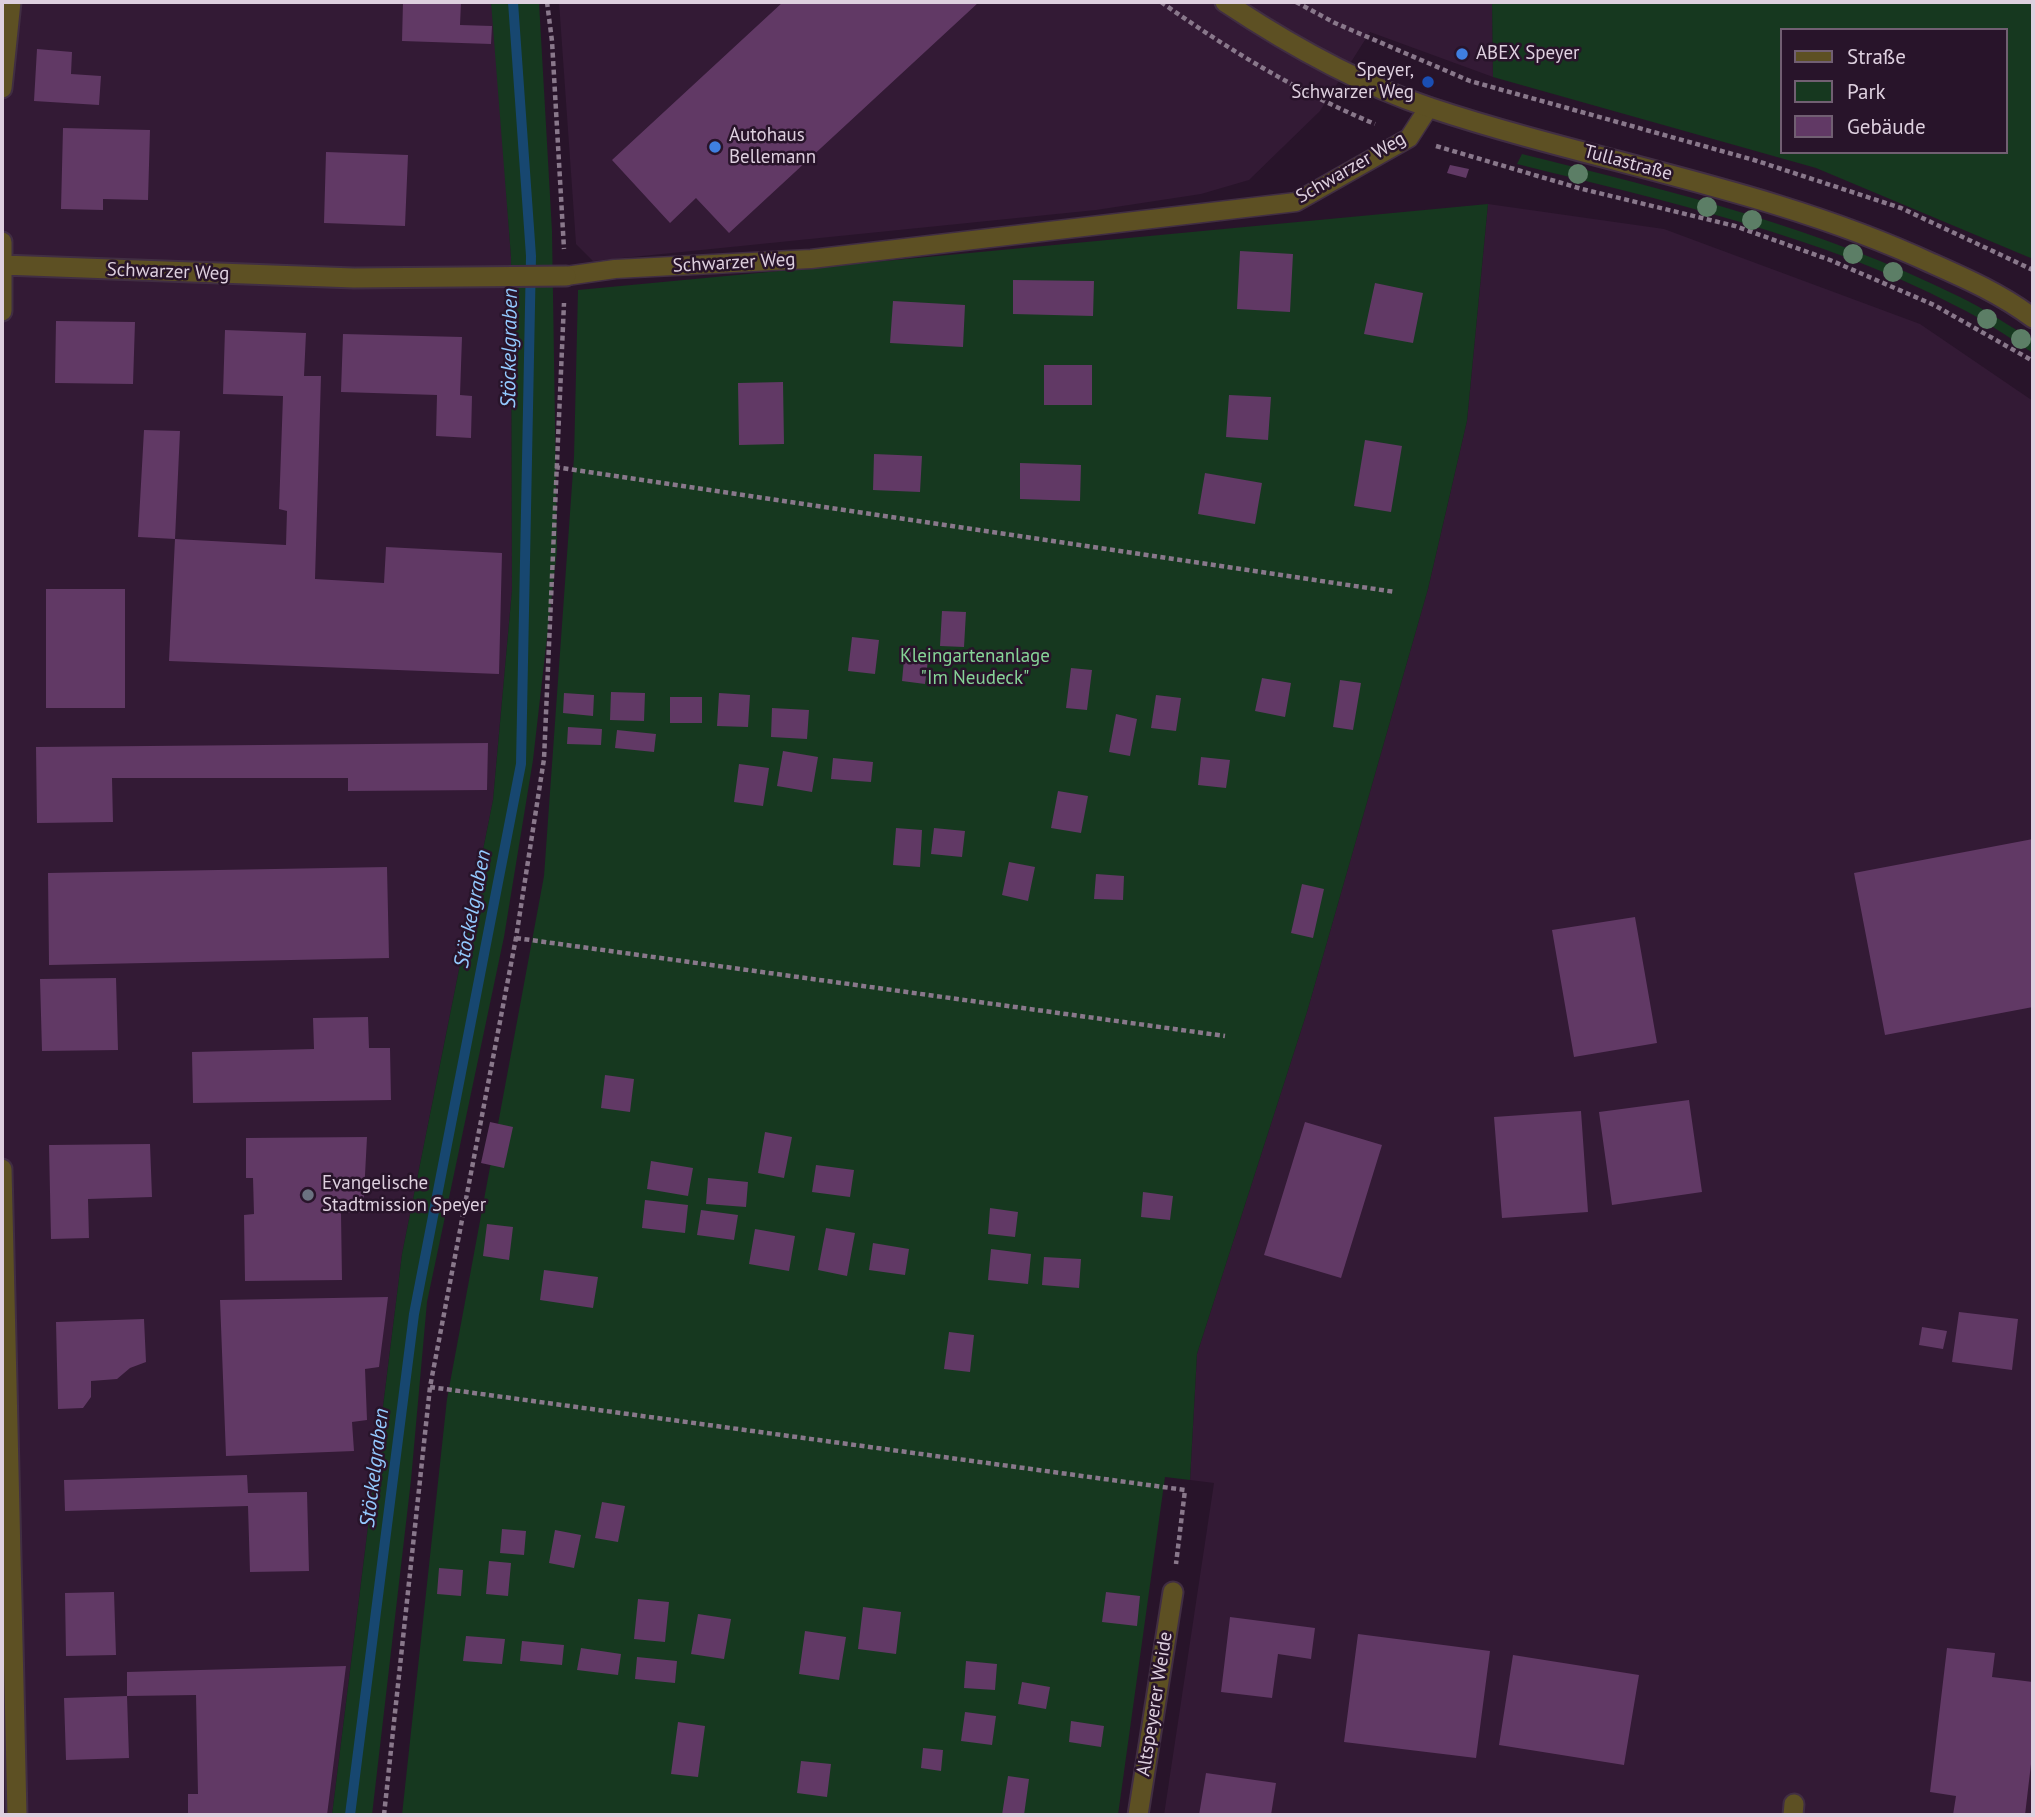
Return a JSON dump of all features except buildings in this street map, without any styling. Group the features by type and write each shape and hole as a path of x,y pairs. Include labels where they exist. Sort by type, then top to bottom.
{"street":[{"path":"2,88 11,2"},
{"name":"Tullastraße","path":"1224,2 1343,70 1429,107 1609,159 1738,191 1868,233 2005,297 2033,318"},
{"path":"2,242 2,311"},
{"name":"Schwarzer Weg","path":"3,265 354,278 559,276"},
{"path":"2,1169 17,1815"},
{"name":"Altspeyerer Weide","path":"1138,1815 1172,1592"}],"lane":[{"name":"Schwarzer Weg","path":"559,276 615,269 811,259 1296,202 1409,138 1429,107"}],"path":[{"path":"384,1815 430,1387 516,938 544,759 559,276 552,41 547,2"},
{"path":"1296,2 1335,23 1470,81 1754,160 1901,208 2033,270"},
{"path":"555,467 1395,592"},
{"path":"516,938 1225,1036"},
{"path":"430,1387 1185,1490 1172,1592"}],"shaded area":[{"path":"2,2 491,2 494,14 511,257 512,590 493,800 402,1254 332,1815 2,1815"},
{"path":"559,2 1492,2 1493,77 1370,32 1320,111 1249,180 1201,194 1096,210 593,261 576,244"},
{"path":"1488,204 1664,229 1920,324 2033,401 2033,1815 1164,1815 1214,1483 1190,1480 1197,1354 1307,1012 1428,589 1467,421"}],"green space":[{"path":"491,2 539,2 552,231 557,550 533,760 504,937 427,1302 411,1480 372,1815 332,1815 402,1254 493,800 512,590 511,257"},
{"path":"1492,2 2033,2 2033,259 1816,168 1493,77"},
{"path":"1522,154 1690,197 1800,231 1854,251 1979,307 2033,340 2033,353 1966,311 1851,259 1685,206 1517,164"},
{"name":"Kleingartenanlage \"Im Neudeck\"","path":"1488,204 1467,421 1428,589 1307,1012 1197,1354 1190,1480 1165,1477 1118,1815 402,1815 447,1399 544,876 574,457 578,290"}],"waterway":[{"name":"Stöckelgraben","path":"350,1815 414,1314 521,764 531,256 513,2"}],"place":[{"name":"ABEX Speyer","path":"1462,54"},
{"name":"Speyer, Schwarzer Weg","path":"1428,82"},
{"name":"Autohaus Bellemann","path":"715,147"},
{"name":"Evangelische Stadtmission Speyer","path":"308,1195"}]}
